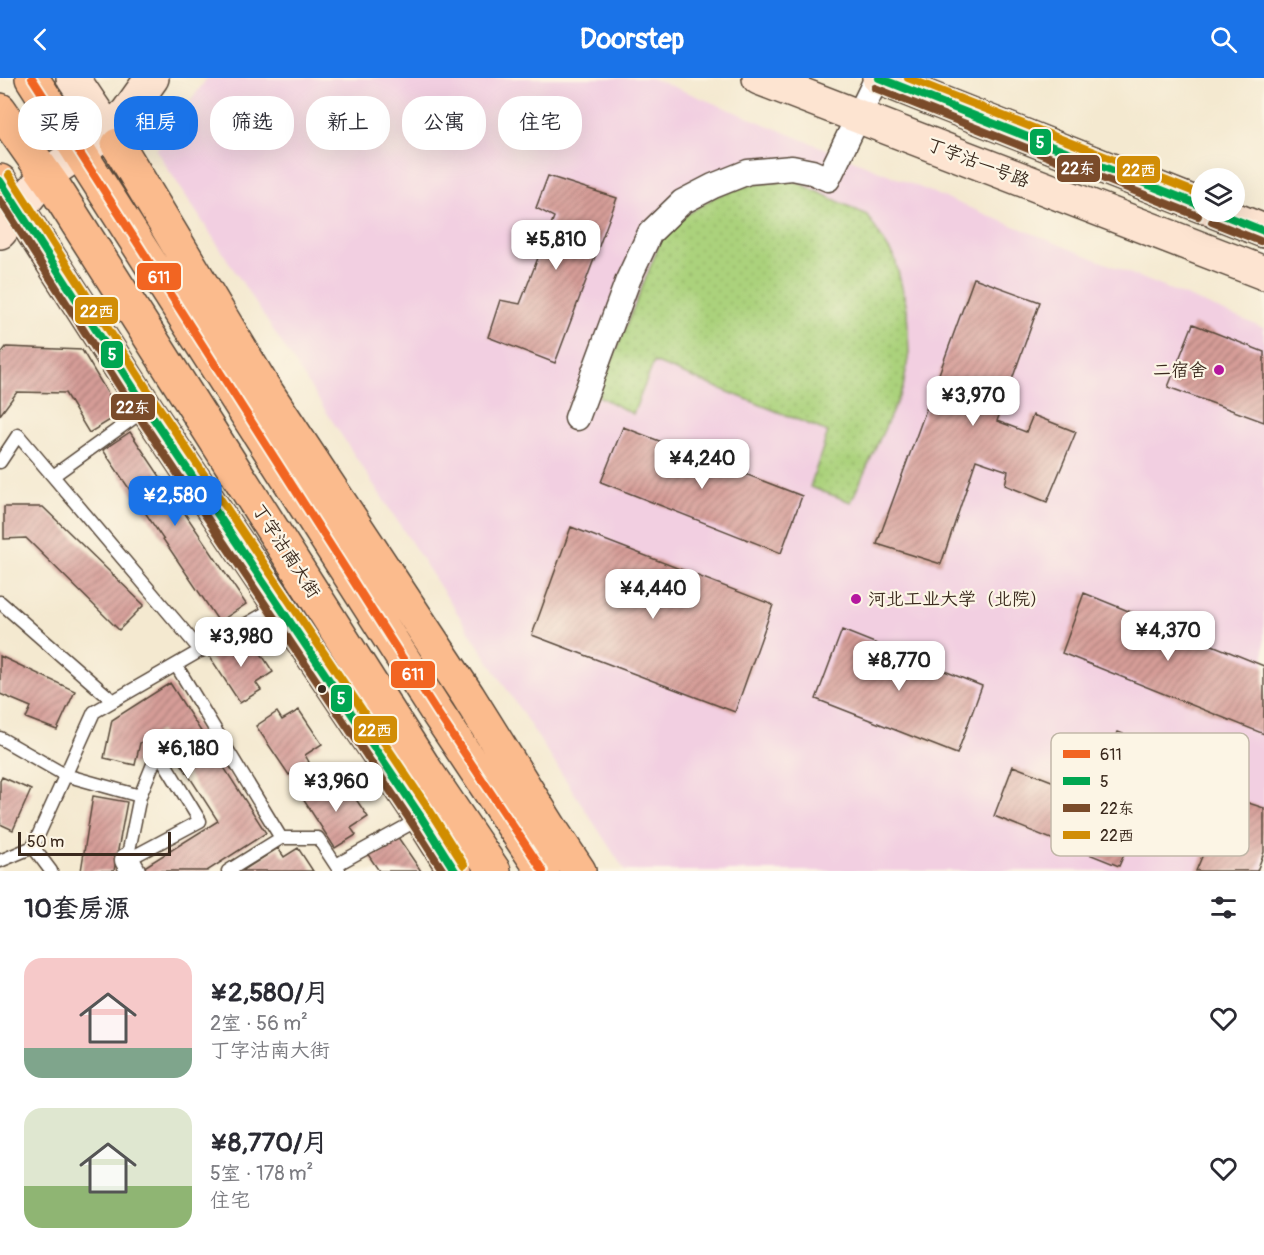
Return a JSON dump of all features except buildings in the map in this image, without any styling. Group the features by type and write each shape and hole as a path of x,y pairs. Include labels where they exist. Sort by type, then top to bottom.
{"main road":[{"path":"32,78 436,712 543,871"},
{"path":"73,78 113,138 262,385 468,696 579,871"},
{"path":"113,138 127,113 152,78"},
{"path":"10,220 50,182 113,138 138,124 174,78"},
{"name":"丁字沽一号路","path":"759,78 1264,273"},
{"path":"878,78 1191,202"},
{"name":"丁字沽南大街","path":"0,110 50,182 425,770 494,871"},
{"path":"0,181 10,220 147,409 455,871"},
{"path":"1241,222 1264,231"},
{"path":"262,385 296,494"}],"street":[{"path":"577,418 628,280 650,233 682,202 748,172 792,168 828,178 878,78"}],"lane":[{"path":"53,476 147,409"},
{"path":"0,462 18,435 201,651"},
{"path":"0,602 113,701"},
{"path":"0,861 33,847 94,712 279,605"},
{"path":"176,665 281,838"},
{"path":"0,738 65,775 140,796"},
{"path":"158,752 200,821 130,865 140,796 158,752"},
{"path":"228,871 281,838 318,838 338,868 421,818"},
{"path":"33,847 51,871"}],"shaded area":[{"name":"河北工业大学（北院）","path":"207,78 652,78 1264,328 1264,871 625,871 156,150 198,150 198,96 194,96"}],"green space":[{"path":"793,180 867,215 895,259 907,308 909,353 903,388 851,502 810,487 828,432 654,362 633,414 598,396 661,240 683,217 714,197 749,185"}],"transit line":[{"name":"611","path":"32,78 437,712 543,871"},
{"name":"5","path":"879,78 1191,202"},
{"name":"22西","path":"908,78 1191,191"},
{"name":"22东","path":"875,88 1191,213"},
{"name":"22西","path":"9,175 156,403 464,865"},
{"name":"5","path":"0,181 147,409 455,871"},
{"name":"22东","path":"0,200 138,415 443,871"},
{"name":"22东","path":"1212,222 1260,241"},
{"name":"5","path":"1241,222 1264,231"}],"place":[{"name":"二宿舍","path":"1219,370"},
{"name":"河北工业大学（北院）","path":"856,599"}]}
